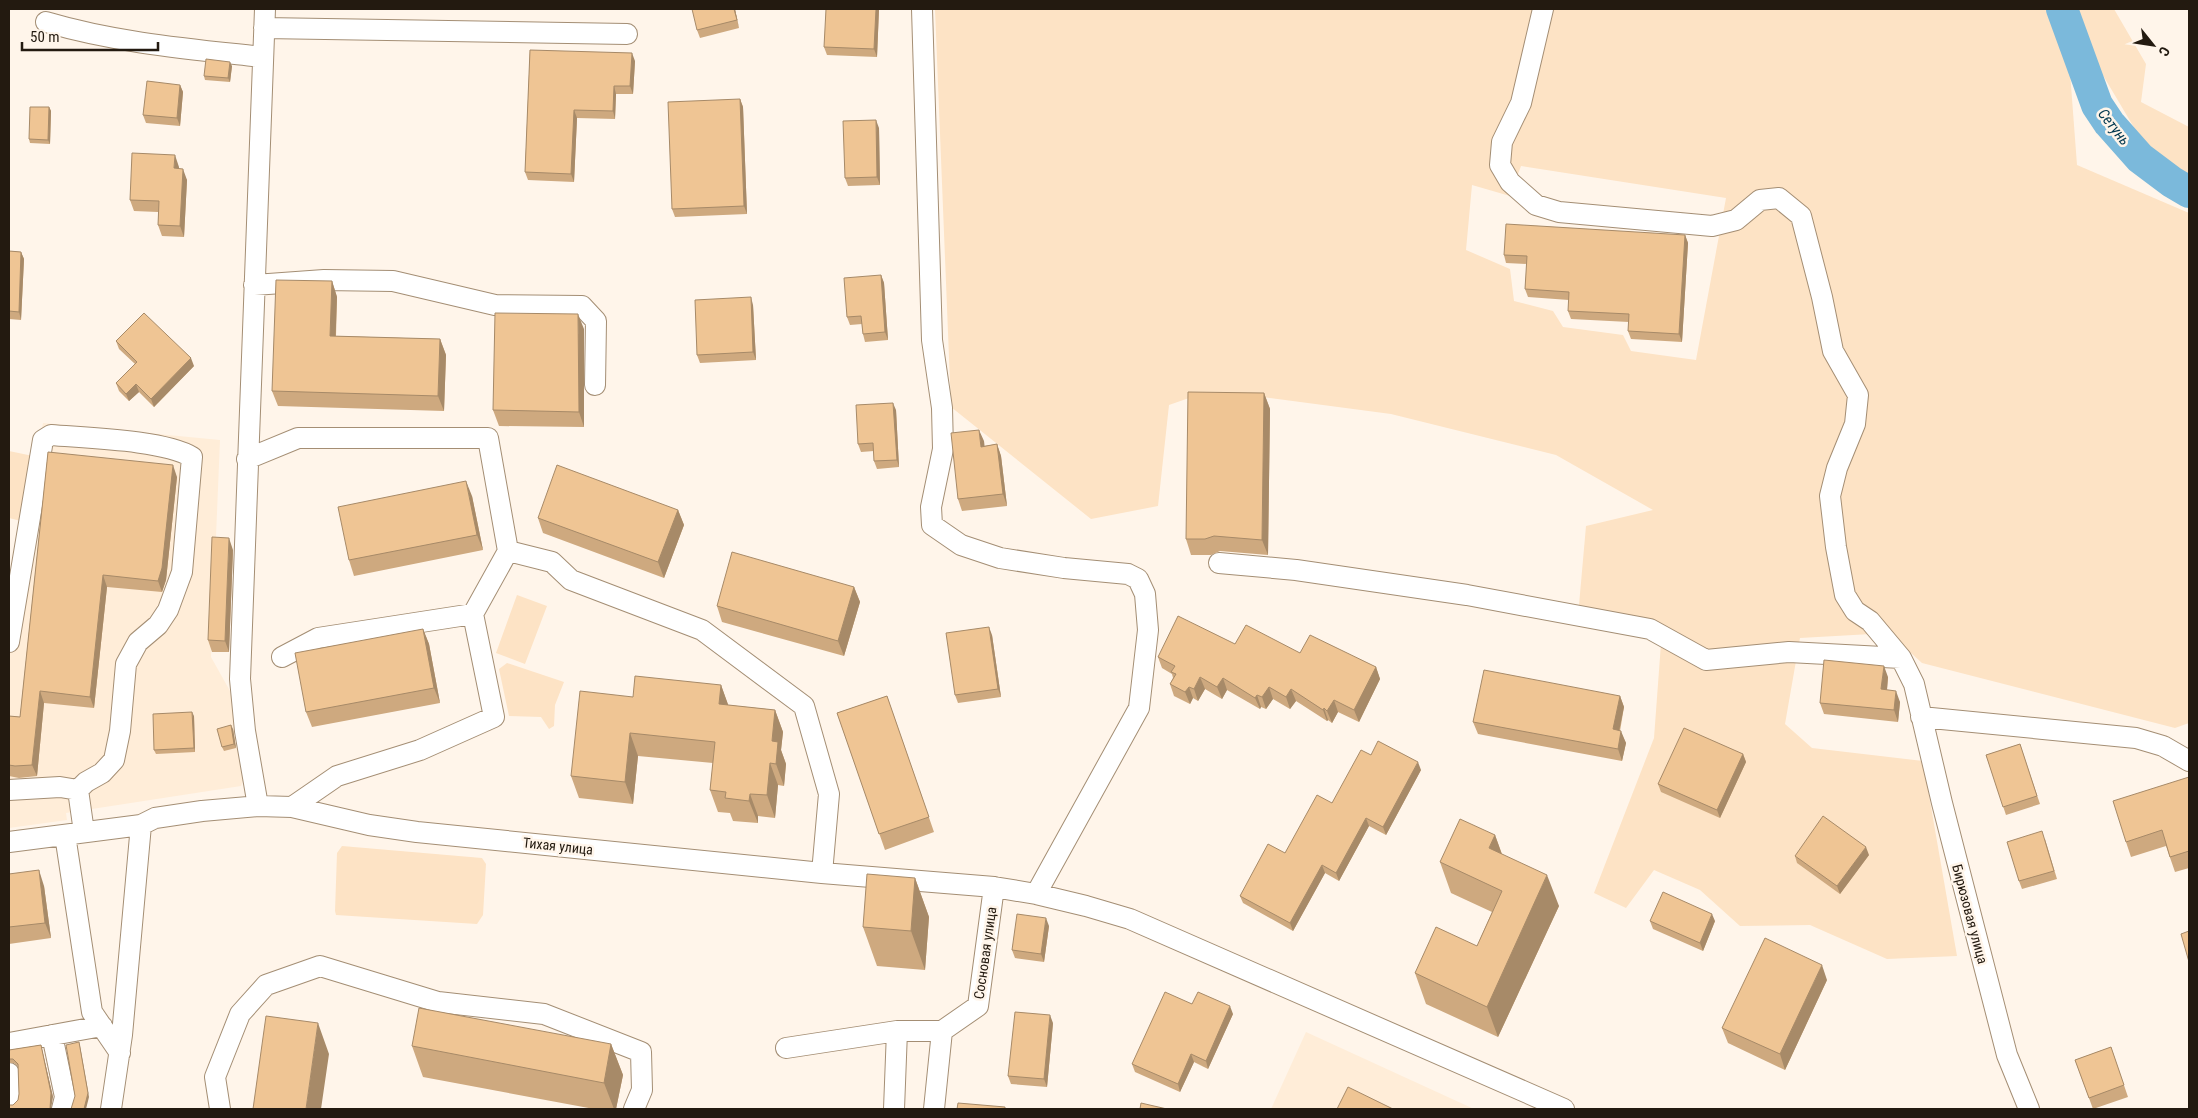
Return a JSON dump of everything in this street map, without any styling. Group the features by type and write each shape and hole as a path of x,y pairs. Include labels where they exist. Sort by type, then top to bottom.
{"street":[{"path":"922,9 932,340 942,408 943,441 931,507 932,525 961,545 1000,558 1064,568 1128,574 1138,579 1145,594 1148,630 1139,708 1036,894"},
{"name":"Бирюзовая улица","path":"1543,9 1520,103 1502,142 1500,165 1510,182 1536,205 1559,212 1712,226 1736,220 1760,200 1779,198 1801,216 1822,297 1833,351 1858,395 1855,424 1837,468 1830,496 1836,547 1845,595 1856,611 1870,621 1902,658 1914,684 1920,717 2007,1055 2029,1109"},
{"path":"258,806 245,731 240,679 265,18 627,34"},
{"path":"46,22 82,32 168,46 263,57"},
{"path":"254,285 324,280 394,281 496,305 582,306 596,321 595,385"},
{"path":"9,642 43,440 51,435 152,445 183,451 192,456 182,572 168,610 158,625 138,642 126,664 120,731 114,760 102,773 86,782 78,790 74,833 92,1012 120,1052"},
{"path":"247,459 298,438 488,438 508,552 473,614 494,717 420,750 337,776 292,807"},
{"path":"508,552 552,562 571,580 702,630 804,706 829,794 822,873"},
{"path":"1219,563 1296,570 1467,595 1650,629 1706,660 1790,652 1902,658"},
{"path":"282,657 318,638 473,614"},
{"path":"1920,717 2136,738 2163,746 2189,761"},
{"path":"9,790 60,788 78,790"},
{"name":"Тихая улица","path":"9,842 141,825 155,818 258,806 292,807 369,825 417,832 822,873 987,887 1036,894 1130,919 1556,1107"},
{"path":"111,1109 120,1052 141,825"},
{"name":"Сосновая улица","path":"942,1031 978,1006 987,887"},
{"path":"220,1109 215,1076 240,1014 266,985 320,966 438,1002 544,1014 641,1052 642,1090 634,1109"},
{"path":"9,1043 102,1026"},
{"path":"894,1109 896,1031"},
{"path":"786,1048 896,1031 942,1031 934,1109"},
{"path":"52,1036 65,1097 62,1109"},
{"path":"9,1072 9,1098"}],"shaded area":[{"path":"935,9 2052,9 2070,72 2077,165 2189,213 2189,723 2175,728 1922,663 1889,633 1800,638 1785,724 1812,748 1923,761 1957,956 1887,959 1810,925 1740,926 1700,890 1654,870 1626,908 1594,893 1654,738 1662,630 1579,605 1586,526 1653,510 1556,455 1391,414 1262,397 1189,398 1169,405 1158,506 1091,519 951,407","holes":["1521,166 1726,198 1696,360 1631,351 1623,335 1563,327 1553,311 1514,301 1510,269 1466,250 1472,185 1510,196"]},
{"path":"2073,9 2114,9 2146,64 2141,102 2189,127 2189,177 2142,141 2088,50"},
{"path":"43,423 220,440 211,657 230,691 243,753 245,775 241,786 66,813 67,820 9,828 9,583 17,560"},
{"path":"9,451 33,456 21,521 9,518"},
{"path":"517,595 547,606 525,664 496,653"},
{"path":"507,663 564,682 555,705 554,726 549,729 541,717 509,716 499,669"},
{"path":"342,846 482,858 486,864 483,915 477,924 336,915 337,853"},
{"path":"1306,1032 1474,1109 1271,1109"}],"building":[{"path":"692,9 734,9 737,20 697,30"},
{"path":"826,9 876,9 874,49 824,47"},
{"path":"530,50 632,53 630,86 614,86 613,111 574,110 571,174 525,172"},
{"path":"206,59 230,62 228,78 204,76"},
{"path":"147,81 180,85 177,118 143,115"},
{"path":"740,99 744,206 672,209 668,102"},
{"path":"30,107 49,107 48,140 29,139"},
{"path":"876,120 877,177 845,178 843,121"},
{"path":"132,153 175,155 174,168 183,169 180,226 158,225 159,201 130,200"},
{"path":"1506,224 1685,235 1679,334 1628,331 1629,314 1568,311 1569,292 1525,289 1527,256 1504,255"},
{"path":"9,251 21,252 19,312 9,311"},
{"path":"881,275 885,332 863,334 861,316 847,317 844,278"},
{"path":"276,280 332,281 330,336 440,339 438,396 272,391"},
{"path":"751,297 753,352 697,355 695,300"},
{"path":"144,313 191,358 151,399 136,384 126,394 116,383 137,362 116,341"},
{"path":"495,313 578,314 579,412 493,410"},
{"path":"1188,392 1264,393 1262,540 1214,536 1205,539 1186,539"},
{"path":"893,403 897,460 874,461 873,443 858,444 856,405"},
{"path":"979,430 981,447 997,444 1003,494 958,499 951,433"},
{"path":"48,452 173,465 162,568 158,581 103,575 90,697 40,691 32,765 15,766 9,765 9,716 20,717"},
{"path":"557,465 678,510 658,562 538,518"},
{"path":"466,481 477,535 349,560 338,507"},
{"path":"212,537 229,538 225,641 208,640"},
{"path":"732,552 854,587 838,641 717,606"},
{"path":"1178,616 1235,644 1246,625 1300,653 1310,635 1376,667 1354,710 1334,700 1327,711 1324,708 1323,710 1291,689 1286,697 1269,687 1262,697 1257,695 1255,698 1223,678 1217,687 1200,677 1194,689 1189,687 1185,692 1170,684 1176,674 1171,672 1175,666 1158,657"},
{"path":"989,627 998,689 955,695 946,633"},
{"path":"423,629 434,688 306,712 295,653"},
{"path":"1824,660 1884,666 1881,689 1896,691 1894,710 1820,703"},
{"path":"1484,670 1620,696 1613,729 1621,731 1618,749 1473,722"},
{"path":"635,676 721,685 719,704 775,710 772,741 778,742 776,764 770,763 767,795 750,794 749,801 725,798 726,792 710,790 715,742 630,733 625,782 571,776 580,691 633,697"},
{"path":"887,696 929,817 879,834 837,713"},
{"path":"192,712 194,748 154,750 153,714"},
{"path":"231,725 234,744 222,747 217,729"},
{"path":"1684,728 1743,754 1717,810 1658,784"},
{"path":"1378,741 1418,762 1383,827 1366,818 1336,873 1322,865 1290,923 1240,896 1268,844 1285,853 1317,795 1332,803 1361,750 1371,755"},
{"path":"2020,744 2037,796 2003,807 1986,755"},
{"path":"2189,777 2189,851 2170,857 2162,830 2126,842 2113,801"},
{"path":"1823,816 1866,847 1837,886 1795,856"},
{"path":"1460,819 1495,835 1489,848 1547,875 1487,1007 1415,973 1436,927 1477,946 1502,891 1440,862"},
{"path":"2042,831 2054,871 2019,881 2007,842"},
{"path":"39,870 45,923 9,927 9,874"},
{"path":"867,874 915,878 911,931 863,927"},
{"path":"1663,892 1712,914 1700,943 1650,921"},
{"path":"1017,914 1046,918 1041,954 1012,950"},
{"path":"2189,931 2189,962 2181,934"},
{"path":"1765,938 1822,965 1780,1054 1722,1028"},
{"path":"1165,992 1192,1004 1198,992 1230,1006 1206,1061 1191,1054 1178,1084 1132,1064"},
{"path":"419,1008 611,1044 604,1083 412,1046"},
{"path":"1015,1012 1050,1015 1044,1079 1008,1076"},
{"path":"266,1016 318,1023 306,1109 253,1109"},
{"path":"79,1042 88,1093 84,1109 71,1109 75,1096 66,1045"},
{"path":"41,1045 51,1093 50,1109 9,1109 9,1105 13,1105 18,1100 19,1094 18,1064 13,1059 9,1059 9,1050"},
{"path":"2111,1047 2124,1085 2089,1098 2075,1060"},
{"path":"1348,1087 1393,1109 1337,1109"},
{"path":"958,1103 1005,1107 1005,1109 957,1109"},
{"path":"1141,1103 1167,1109 1140,1109"}],"waterway":[{"name":"Сетунь","path":"2062,9 2097,105 2109,123 2140,158 2189,192"}]}
